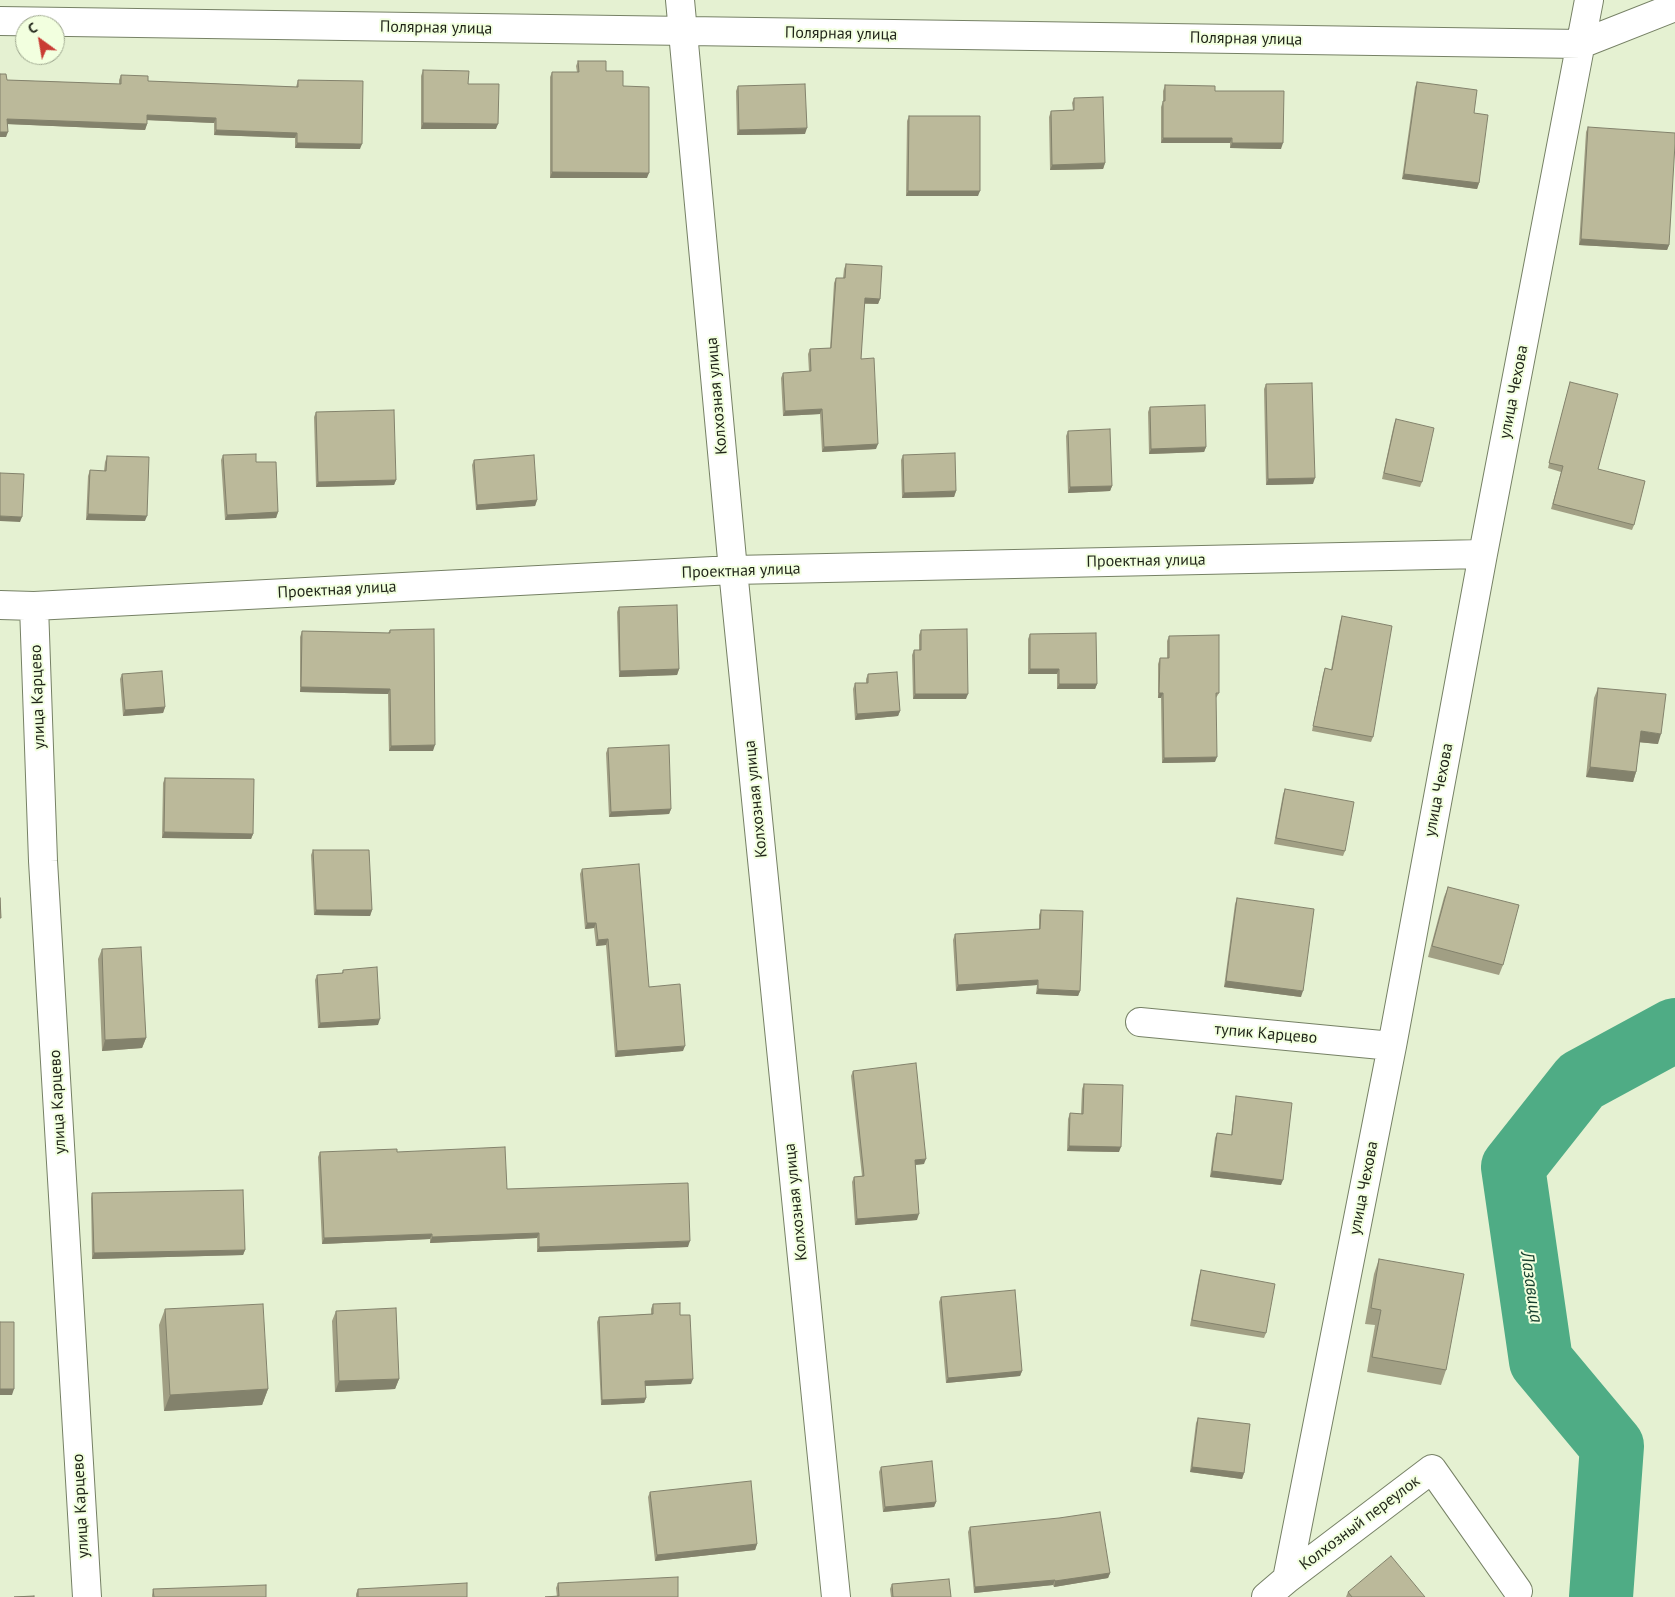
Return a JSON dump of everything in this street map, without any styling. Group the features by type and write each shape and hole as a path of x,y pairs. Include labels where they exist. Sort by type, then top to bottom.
{"street":[{"name":"Колхозная улица","path":"680,0 733,570 836,1597"},
{"name":"улица Чехова","path":"1287,1579 1392,1046 1483,554 1589,0"},
{"name":"Полярная улица","path":"0,21 1581,44 1675,7"},
{"name":"Проектная улица","path":"0,605 34,606 733,570 1483,554"},
{"name":"улица Карцево","path":"34,606 44,870 87,1597"},
{"name":"тупик Карцево","path":"1140,1022 1392,1046"},
{"name":"Колхозный переулок","path":"1266,1597 1432,1469 1518,1591"}],"building":[{"path":"578,61 606,61 606,71 623,71 623,86 649,87 649,173 552,172 552,72 579,72"},
{"path":"423,70 469,71 468,84 499,84 498,124 423,123"},
{"path":"0,74 6,74 7,80 121,84 121,75 148,76 148,81 298,87 298,80 363,81 362,144 297,143 297,133 216,130 216,118 147,115 147,124 7,119 8,132 0,132"},
{"path":"1417,82 1477,90 1474,113 1488,115 1479,183 1404,174"},
{"path":"805,84 807,128 739,130 738,86"},
{"path":"1165,85 1215,86 1215,91 1284,91 1283,143 1232,143 1232,138 1163,138"},
{"path":"1103,97 1105,163 1052,165 1051,111 1074,110 1074,98"},
{"path":"909,116 980,116 980,191 908,191"},
{"path":"1588,127 1675,133 1669,245 1581,239"},
{"path":"846,264 882,266 880,299 865,298 861,359 874,358 878,444 824,447 822,409 785,411 783,373 811,371 810,349 831,348 836,278 845,278"},
{"path":"1570,382 1618,394 1598,469 1645,481 1634,525 1553,504 1563,466 1549,463"},
{"path":"1312,383 1315,478 1268,479 1266,384"},
{"path":"1205,405 1206,447 1151,449 1150,407"},
{"path":"394,410 396,480 318,482 316,412"},
{"path":"1396,419 1434,428 1422,482 1384,473"},
{"path":"1110,429 1112,486 1070,487 1068,431"},
{"path":"955,453 956,491 904,493 903,455"},
{"path":"256,454 256,462 276,462 278,512 227,515 223,455"},
{"path":"534,455 537,500 477,505 474,460"},
{"path":"107,456 149,457 147,516 88,514 90,470 106,471"},
{"path":"0,473 24,474 22,517 0,516"},
{"path":"677,605 679,669 620,671 619,607"},
{"path":"1342,616 1392,626 1373,737 1313,726 1325,668 1332,670"},
{"path":"434,629 435,745 391,746 390,689 301,687 302,631 390,633 390,630"},
{"path":"967,629 968,694 915,694 914,650 921,650 921,630"},
{"path":"1096,633 1097,684 1059,684 1059,669 1030,669 1030,634"},
{"path":"1219,635 1219,693 1216,693 1217,757 1164,758 1163,693 1159,693 1160,658 1169,658 1169,636"},
{"path":"162,671 165,707 125,710 122,674"},
{"path":"897,672 900,711 857,714 855,683 868,683 868,674"},
{"path":"1598,688 1666,694 1661,734 1641,731 1636,772 1590,767"},
{"path":"669,745 671,809 611,812 608,748"},
{"path":"165,778 254,779 253,834 164,832"},
{"path":"1285,789 1354,802 1345,851 1276,838"},
{"path":"313,850 369,850 372,910 316,910"},
{"path":"639,864 649,987 680,984 685,1046 617,1051 608,939 598,940 596,923 587,923 582,869"},
{"path":"1448,887 1519,905 1503,965 1432,946"},
{"path":"1237,898 1314,909 1303,991 1226,981"},
{"path":"1041,910 1083,911 1080,991 1038,989 1038,980 958,985 955,934 1040,929"},
{"path":"141,947 146,1038 105,1040 102,949"},
{"path":"377,967 380,1019 320,1023 317,975 343,973 343,970"},
{"path":"916,1063 926,1159 915,1160 919,1214 857,1219 854,1177 864,1176 853,1071"},
{"path":"1084,1084 1123,1085 1121,1147 1069,1146 1070,1113 1083,1114"},
{"path":"1236,1096 1292,1103 1283,1180 1212,1171 1217,1133 1232,1135"},
{"path":"505,1147 507,1189 688,1183 690,1241 539,1247 539,1233 432,1237 432,1234 324,1238 320,1152 397,1149 397,1152"},
{"path":"243,1190 245,1250 94,1253 92,1193"},
{"path":"1379,1259 1464,1274 1446,1370 1372,1357 1381,1310 1371,1308"},
{"path":"1201,1270 1275,1284 1266,1333 1192,1320"},
{"path":"1015,1290 1022,1371 948,1378 941,1297"},
{"path":"680,1303 680,1315 690,1315 693,1379 645,1381 646,1398 602,1400 599,1317 653,1314 653,1304"},
{"path":"263,1304 268,1389 170,1395 165,1309"},
{"path":"396,1308 399,1379 339,1381 336,1311"},
{"path":"0,1322 14,1322 14,1389 0,1389"},
{"path":"1198,1418 1250,1424 1244,1473 1192,1467"},
{"path":"932,1461 936,1502 885,1507 881,1467"},
{"path":"751,1481 757,1544 657,1555 650,1492"},
{"path":"1100,1512 1110,1573 1055,1581 975,1587 970,1527"},
{"path":"1391,1556 1425,1597 1352,1597 1348,1592"},
{"path":"678,1577 678,1597 545,1597 559,1596 558,1583"},
{"path":"949,1579 951,1597 893,1597 892,1584"},
{"path":"467,1583 467,1597 358,1597 358,1589"},
{"path":"266,1585 266,1597 154,1597 153,1589"}],"waterway":[{"name":"Лазавица","path":"1601,1597 1612,1446 1541,1361 1513,1167 1581,1081 1675,1030"}]}
